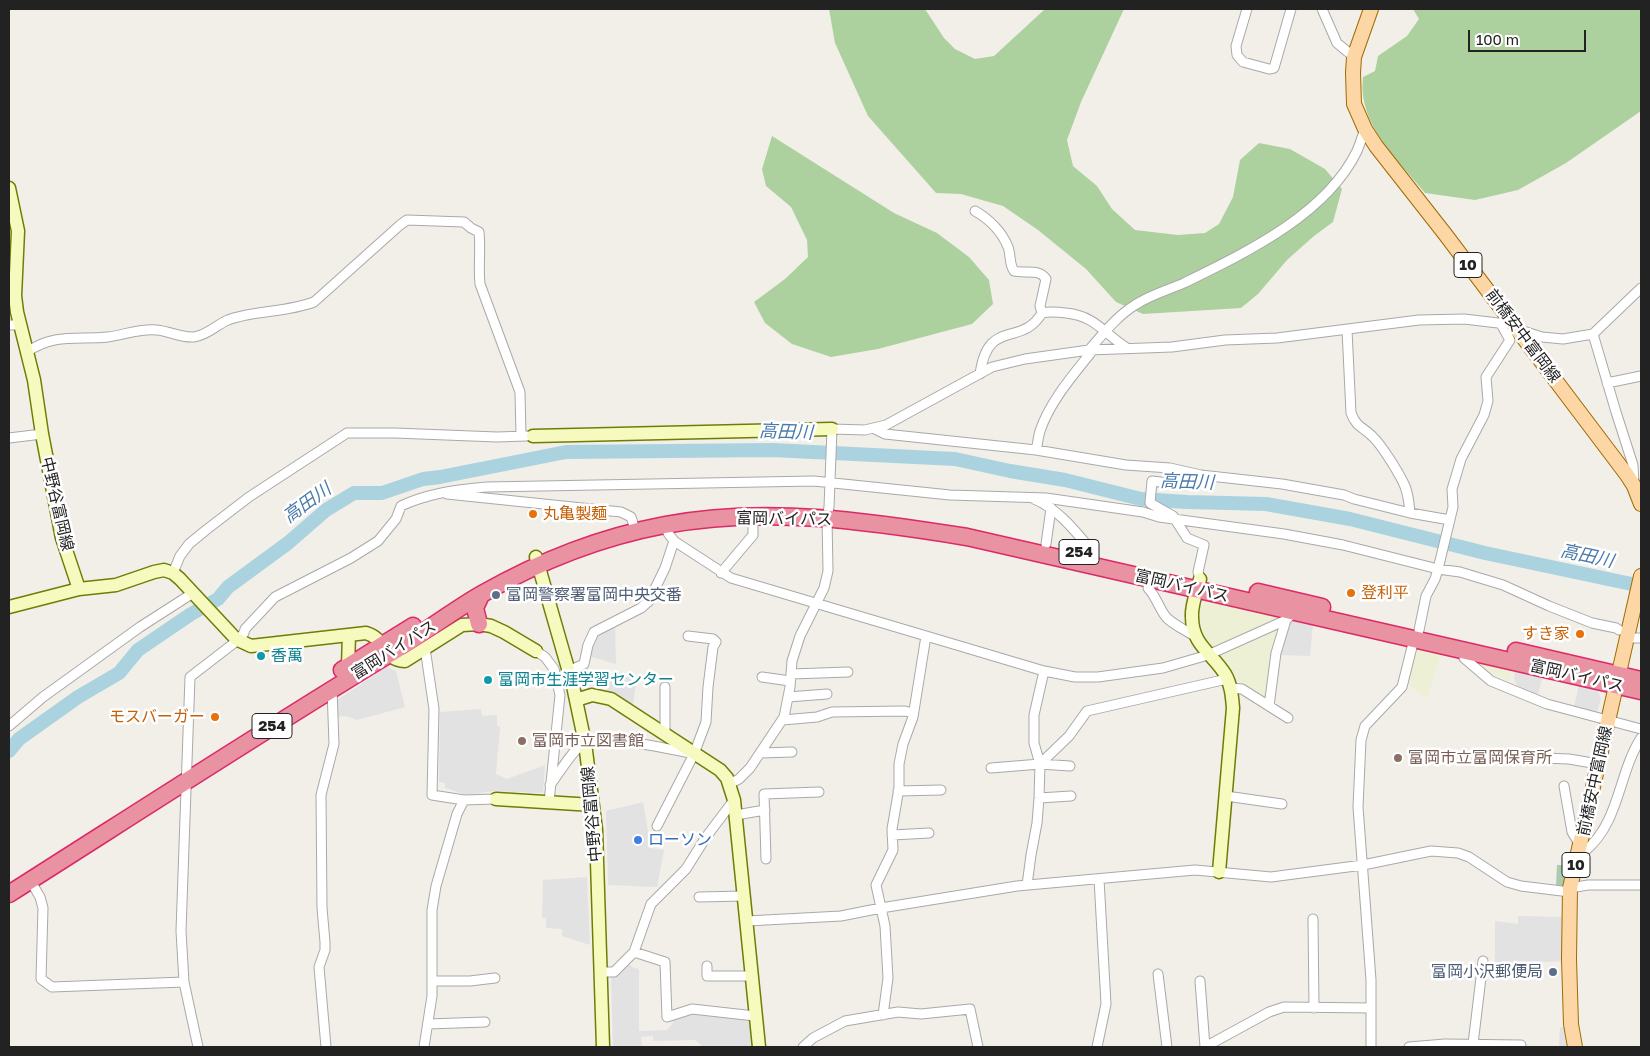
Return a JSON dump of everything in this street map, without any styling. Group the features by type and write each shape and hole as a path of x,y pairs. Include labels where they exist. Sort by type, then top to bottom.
{"highway":[{"name":"富岡バイパス","path":"9,894 348,666 386,650 566,544 633,523 684,513 725,508 767,506 922,520 1046,544 1198,584 1618,680 1641,691"},
{"name":"富岡バイパス","path":"9,881 332,689 476,587 538,561 600,541 665,525 705,519 828,513 893,526 967,537 1149,578 1198,584 1290,616 1417,634 1466,651 1618,680 1641,680"},
{"path":"479,624 476,608 480,595"}],"main road":[{"name":"前橋安中富岡線","path":"1371,9 1354,57 1354,104 1365,129 1634,486 1641,504"},
{"name":"10","path":"1624,634 1641,576"},
{"name":"前橋安中富岡線","path":"1575,1047 1569,959 1570,890 1618,680 1624,634"}],"street":[{"path":"1247,9 1236,46 1237,56 1243,62 1269,69 1274,68 1292,9"},
{"path":"1322,9 1337,43 1354,57"},
{"path":"1036,450 1040,431 1048,414 1062,390 1105,330 1136,304 1225,263 1280,231 1308,212 1347,168 1357,151 1365,129"},
{"name":"中野谷富岡線","path":"9,188 18,231 14,325 27,352 34,380 42,434 62,538 79,589"},
{"path":"975,211 986,217 1002,238 1008,248 1011,267 1014,271 1021,273 1038,272 1046,279 1040,306 1042,312"},
{"path":"27,352 54,339 107,337 136,330 158,330 193,337 207,333 227,320 300,308 314,302 407,220 464,222 479,232 481,251 478,268 480,284 520,392 527,436"},
{"path":"173,573 184,550 206,530 249,497 347,433 497,437 832,432 875,429 886,425 992,367 1007,363 1091,350 1172,347 1225,340 1277,338 1419,320 1464,319 1501,324 1554,339 1593,334 1641,288"},
{"path":"980,374 986,349 992,342 997,338 1032,326 1042,312 1077,314 1088,318 1127,348"},
{"path":"1371,1047 1371,980 1358,807 1361,740 1365,726 1402,687 1426,596 1438,569 1453,507 1452,489 1461,460 1484,415 1488,401 1486,377 1510,340 1501,324"},
{"path":"1347,330 1351,413 1356,424 1379,444 1403,482 1408,496 1410,513"},
{"path":"1593,334 1633,465 1634,486"},
{"path":"1607,383 1641,376"},
{"path":"875,429 885,434 1036,450 1165,468 1200,475 1291,486 1344,495 1410,513 1450,520"},
{"path":"729,784 750,768 783,720 791,678 792,661 800,636 824,588 828,571 828,513 831,483 832,432"},
{"path":"9,438 42,434"},
{"path":"1165,468 1170,474 1185,481 1186,485 1152,481 1150,504 1174,518 1187,538 1204,545 1191,616 1192,627 1196,637 1208,655 1220,667 1229,683 1234,708 1219,872"},
{"path":"198,1047 184,982 181,931 190,677 237,640 275,597 351,558 378,541 396,519 401,506 414,499 466,488 814,481 950,495 1046,498 1142,512 1159,517 1284,534 1343,545 1438,569 1460,572 1503,585 1571,615 1624,634 1641,638"},
{"path":"437,493 621,512 631,517 633,523"},
{"path":"1032,498 1051,508 1072,528 1087,545 1086,554"},
{"path":"1046,544 1051,508"},
{"path":"721,573 753,535 752,517"},
{"path":"665,525 674,541 731,578 1044,671 1075,677 1098,677 1163,668 1208,655 1290,616"},
{"path":"568,670 584,664 588,645 594,632 641,608 649,601 665,568 674,541"},
{"name":"中野谷富岡線","path":"538,561 576,700 585,743 596,830 603,1047"},
{"path":"9,607 79,589 116,585 164,570 173,573 237,640 251,646 362,633 372,634 397,660 405,661 462,626 479,624 490,626 536,651 550,662 554,669 559,688 559,704 549,802"},
{"path":"1149,578 1148,588 1157,599 1163,614 1196,637"},
{"path":"9,726 44,697 140,627 194,595"},
{"path":"1269,706 1276,653 1290,616"},
{"path":"348,666 349,635"},
{"path":"657,826 694,754 706,722 713,647 716,642 713,639 688,636"},
{"path":"883,1015 888,978 885,926 876,884 893,850 892,829 898,791 899,764 913,713 926,636"},
{"path":"426,648 434,709 432,795 464,800 593,805"},
{"path":"1466,651 1464,658 1491,681 1547,704 1641,729"},
{"path":"1027,885 1039,798 1040,764 1034,743 1034,715 1044,671"},
{"path":"762,677 791,678 848,672"},
{"path":"1040,764 1069,736 1087,712 1229,683 1288,718"},
{"path":"665,687 665,734"},
{"path":"326,1047 319,967 325,950 322,908 321,795 334,744 332,689"},
{"path":"788,697 827,694"},
{"path":"576,700 592,695 611,699 720,770 729,784 736,815 755,1016 761,1046"},
{"path":"783,720 817,717 832,712 906,711 913,713"},
{"path":"1564,786 1572,832 1580,848 1585,851 1595,843 1609,822 1641,738"},
{"path":"550,785 577,750 585,743 599,739 694,754"},
{"path":"760,753 792,752"},
{"path":"1515,757 1569,759 1598,764"},
{"path":"991,768 1040,764 1070,766"},
{"path":"898,791 941,790"},
{"path":"766,859 764,794 819,792"},
{"path":"1039,798 1070,796"},
{"path":"1226,796 1282,804"},
{"path":"424,1047 432,996 432,910 436,886 464,800"},
{"path":"600,972 614,972 634,952 651,904 686,869 706,837 734,800"},
{"path":"736,815 765,810"},
{"path":"892,835 929,833"},
{"path":"747,921 841,916 1027,885 1195,870 1271,877 1363,865 1424,852 1458,853 1469,856 1507,882 1522,886 1570,890 1588,885 1641,885"},
{"path":"1097,1047 1106,1004 1099,879"},
{"path":"30,880 40,897 43,908 41,979 52,987 184,982"},
{"path":"699,897 744,896"},
{"path":"1313,919 1314,1008"},
{"path":"634,952 665,962 667,1017 692,1009 755,1016"},
{"path":"1477,1045 1483,961"},
{"path":"707,966 707,976 752,976"},
{"path":"1158,974 1167,1047"},
{"path":"432,981 470,981 495,978"},
{"path":"1200,981 1205,1047 1269,1012 1284,1007 1370,1008"},
{"path":"803,1047 812,1038 845,1021 898,1012 921,1014 970,1009 978,1047"},
{"path":"428,1024 485,1022"},
{"path":"1409,1047 1520,1045 1520,1047"}],"green space":[{"path":"829,9 925,9 944,38 955,49 975,59 994,56 1045,9 1124,9 1081,102 1067,140 1073,166 1097,186 1112,209 1135,230 1178,235 1205,233 1219,224 1233,197 1240,160 1259,143 1290,149 1325,169 1342,189 1333,222 1287,260 1258,294 1241,308 1143,314 1116,302 1086,269 1038,230 1003,206 961,194 936,193 868,116 835,43"},
{"path":"1413,9 1641,9 1641,111 1566,163 1518,190 1475,200 1425,193 1392,154 1373,126 1366,110 1363,94 1363,77 1375,71 1378,56 1407,36 1419,19"},
{"path":"772,136 894,213 937,233 969,257 989,280 993,304 972,324 878,349 831,357 792,344 765,323 754,302 785,279 808,257 807,240 791,207 766,186 762,169"},
{"path":"1210,601 1281,618 1213,649 1202,631 1199,618 1200,606"},
{"path":"1284,621 1268,699 1265,700 1237,681 1219,651"},
{"path":"1416,647 1441,654 1427,699 1407,683"},
{"path":"1473,658 1511,668 1510,681 1490,673"},
{"path":"1557,865 1572,865 1567,886 1556,886"}],"shaded area":[{"path":"1290,620 1313,624 1310,656 1280,655"},
{"path":"615,621 616,664 588,656 596,633"},
{"path":"387,667 396,671 405,707 357,720 345,716 335,717 334,702"},
{"path":"613,671 637,677 633,704 630,706 607,690"},
{"path":"1515,671 1542,678 1538,695 1518,688 1514,679"},
{"path":"1579,685 1597,690 1601,699 1597,712 1574,706"},
{"path":"481,709 482,716 497,715 497,726 500,727 496,774 507,779 545,765 543,793 494,791 467,795 445,788 445,783 439,782 440,712"},
{"path":"643,802 651,848 664,850 657,887 608,885 606,811"},
{"path":"587,877 590,945 562,936 562,929 546,928 546,918 542,918 543,880"},
{"path":"1518,916 1562,917 1565,961 1495,964 1495,921 1518,924"},
{"path":"627,962 632,967 639,969 639,1031 667,1030 673,1023 672,1019 693,1012 751,1018 755,1047 701,1047 695,1040 653,1041 653,1036 641,1037 642,1047 613,1047 611,978"},
{"path":"1560,1027 1570,1028 1572,1047 1559,1046"}],"waterway":[{"name":"高田川","path":"9,751 19,739 78,697 119,673 138,650 191,614 218,599 228,587 288,543 326,510 354,493 382,493 423,479 566,452 772,450 955,459 1065,480 1141,499 1266,504 1350,519 1485,553 1641,586"}],"place":[{"name":"丸亀製麺","path":"533,514"},
{"name":"登利平","path":"1351,593"},
{"name":"富岡警察署富岡中央交番","path":"496,595"},
{"name":"すき家","path":"1580,634"},
{"name":"香萬","path":"261,656"},
{"name":"富岡市生涯学習センター","path":"488,680"},
{"name":"モスバーガー","path":"215,717"},
{"name":"富岡市立図書館","path":"522,741"},
{"name":"富岡市立富岡保育所","path":"1398,758"},
{"name":"ローソン","path":"638,840"},
{"name":"富岡小沢郵便局","path":"1553,972"}]}
